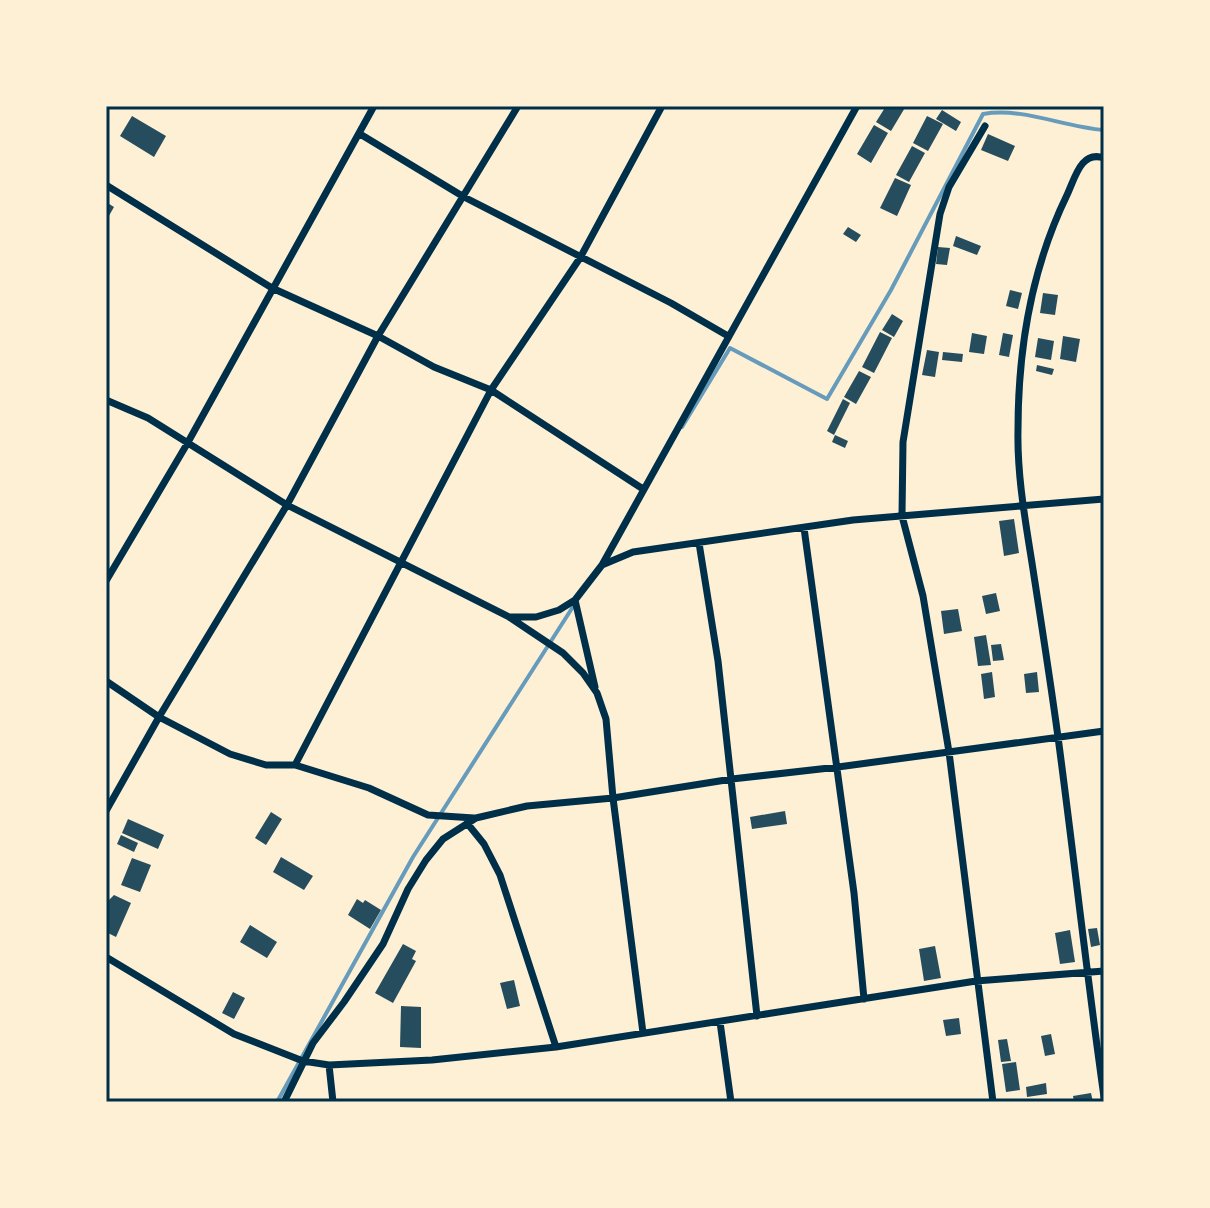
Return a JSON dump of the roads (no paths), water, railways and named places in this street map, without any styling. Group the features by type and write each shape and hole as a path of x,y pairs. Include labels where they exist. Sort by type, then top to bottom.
{"street":[{"path":"106,581 187,444 374,106"},
{"path":"106,811 287,505 378,336 518,106"},
{"path":"295,765 491,390 580,258 662,106"},
{"path":"509,617 536,617 559,610 575,600 602,565 857,106"},
{"path":"985,126 949,187 937,227 903,442 902,516 923,596 949,752 993,1102"},
{"path":"360,134 464,197 671,303 728,336"},
{"path":"1104,158 1095,155 1088,157 1081,166 1057,216 1037,271 1023,353 1018,431 1023,506 1058,738 1104,1097"},
{"path":"106,185 272,288 378,336 434,367 491,390 643,489"},
{"path":"106,400 148,418 287,505 509,617 563,653 597,693"},
{"path":"602,565 633,552 804,528 902,516 1104,499"},
{"path":"804,528 838,767 864,999"},
{"path":"699,543 718,661 757,1016"},
{"path":"575,600 606,719 643,1033"},
{"path":"106,681 159,717 230,754 266,765 295,765 369,788 428,815 476,818"},
{"path":"284,1102 313,1043 379,951 408,889 426,860 443,839 476,818 527,806 613,798 732,779 1104,731"},
{"path":"467,823 484,844 500,875 556,1047"},
{"path":"106,957 234,1034 303,1061 329,1065 432,1060 556,1047 976,981 1104,971"},
{"path":"720,1022 731,1102"},
{"path":"329,1065 333,1102"}],"waterway":[{"path":"682,427 730,348 827,399 891,290 983,114 1013,113 1104,130"},
{"path":"277,1102 413,857 576,602"}]}
